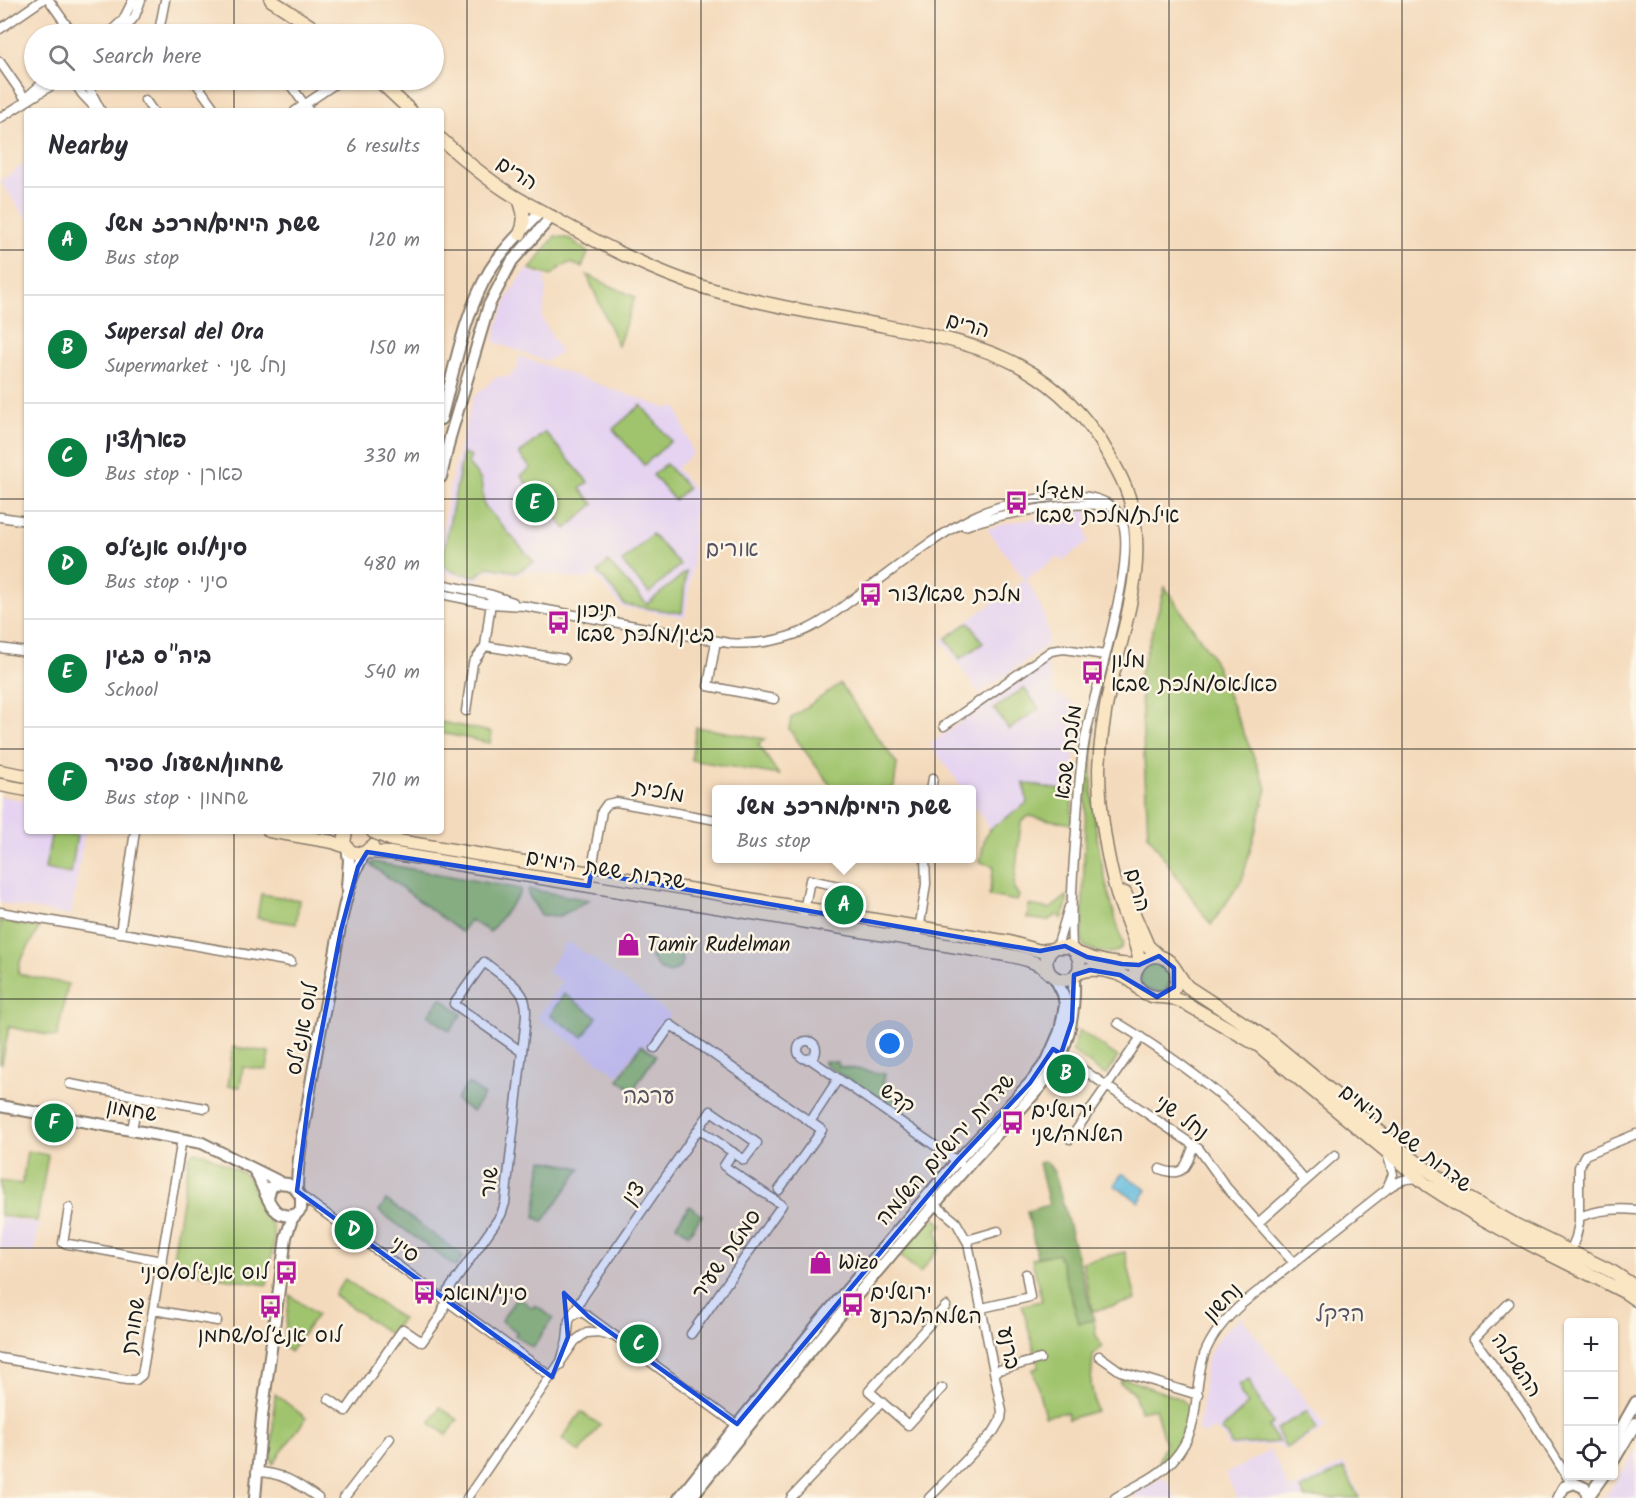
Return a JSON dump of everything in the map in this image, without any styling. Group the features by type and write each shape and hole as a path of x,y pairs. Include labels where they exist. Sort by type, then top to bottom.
{"main road":[{"path":"271,0 308,24"},
{"path":"389,90 408,108"},
{"name":"הרים","path":"444,142 470,165 519,199 621,254 662,272 714,290 763,302 935,336 992,352 1010,360 1042,380 1076,411 1095,433 1117,469 1129,499 1137,544 1133,593 1109,690 1101,739 1100,789 1114,882 1137,950 1139,965"},
{"path":"519,199 524,216 520,234"},
{"path":"0,771 24,775"},
{"path":"0,787 22,789"},
{"name":"הרים","path":"1105,826 1130,906 1148,946 1159,956"},
{"path":"286,834 333,842 346,848"},
{"path":"345,834 343,840 346,848"},
{"path":"366,852 373,844 372,834"},
{"name":"שדרות ששת הימים","path":"377,834 392,840 802,921 1015,944 1040,951 1055,948"},
{"name":"שדרות ששת הימים","path":"346,848 354,854 390,853 804,908 1018,957 1039,965 1052,975"},
{"path":"1113,963 1123,958 1129,951 1130,932"},
{"path":"1137,986 1136,974 1139,965 1147,958 1159,956 1169,961 1176,972 1174,987 1160,997 1146,995 1126,977 1095,970 1085,970 1064,980 1052,975 1046,960 1055,948 1065,946 1113,963 1139,965"},
{"path":"1075,951 1080,965 1075,975"},
{"name":"שדרות ששת הימים","path":"1176,972 1182,982 1195,992 1278,1046 1413,1160 1446,1184 1496,1215 1613,1272 1636,1287"},
{"name":"שדרות ששת הימים","path":"1160,997 1180,1001 1253,1041 1420,1179 1455,1204 1636,1300"}],"street":[{"path":"0,29 42,0"},
{"path":"49,0 66,24"},
{"path":"119,24 133,0"},
{"path":"129,24 135,16 141,0"},
{"path":"160,24 165,0"},
{"path":"0,62 26,99"},
{"path":"0,118 35,90"},
{"path":"26,99 42,90"},
{"path":"79,90 97,108"},
{"path":"89,90 98,108"},
{"path":"201,90 214,108"},
{"path":"294,90 307,108 329,90"},
{"path":"145,100 151,108"},
{"path":"444,408 466,327 479,290 495,262 520,234 546,214"},
{"path":"444,462 480,328 494,293 518,252 546,214"},
{"name":"מלכת שבא","path":"444,586 525,606 716,641 756,644 782,639 807,630 947,533 991,518 1076,504 1097,505 1117,511 1124,527 1125,550 1120,589 1083,751 1071,895 1075,951"},
{"path":"0,517 24,521"},
{"name":"מלכת שבא","path":"444,594 491,599"},
{"path":"466,711 473,663 485,646 491,599"},
{"path":"716,641 708,686 774,699"},
{"path":"485,646 564,659"},
{"path":"0,648 24,652"},
{"path":"944,726 1048,653 1064,649 1105,655"},
{"path":"932,785 933,778"},
{"name":"מלכית","path":"590,879 602,811 607,804 616,802 712,819"},
{"path":"120,933 135,834"},
{"name":"לוס אנג'לס","path":"346,848 349,860 347,901"},
{"name":"לוס אנג'לס","path":"299,1193 298,1164 316,1056 347,901 358,865 366,852"},
{"path":"918,934 926,884 925,863"},
{"path":"802,921 810,880 848,888"},
{"name":"מלכת שבא","path":"1055,948 1071,895"},
{"path":"0,912 291,962"},
{"name":"שור","path":"329,1399 346,1411 403,1329 422,1342 442,1314 448,1291 504,1209 522,1052 527,1005 524,995 516,986 484,962 454,1004 522,1052"},
{"name":"שדרות ירושלים השלמה","path":"1052,975 1063,994 1065,1005 1057,1052"},
{"name":"שדרות ירושלים השלמה","path":"679,1498 819,1338 930,1201 1057,1052 1072,1021 1075,1004 1075,975"},
{"path":"1118,1023 1192,1072 1231,1103 1268,1138 1305,1181"},
{"path":"655,1048 671,1025 822,1130 779,1190"},
{"path":"1070,1139 1141,1037"},
{"name":"נחל שני","path":"1057,1052 1194,1145 1205,1156 1227,1188 1294,1263"},
{"name":"קדש","path":"810,1059 961,1164"},
{"path":"810,1122 838,1079"},
{"path":"70,1084 205,1108"},
{"path":"132,1130 138,1096"},
{"name":"שחמון","path":"0,1106 208,1145 282,1183"},
{"name":"צין","path":"571,1316 711,1112 757,1143 744,1160 733,1152"},
{"path":"699,1129 733,1152"},
{"path":"1570,1252 1576,1237 1579,1217 1579,1167 1586,1155 1636,1134"},
{"name":"שחורת","path":"0,1358 127,1380 136,1380 142,1375 182,1139"},
{"path":"1160,1169 1171,1173 1180,1172 1184,1169 1194,1145"},
{"name":"סמטת שעיר","path":"691,1334 782,1206 724,1166 733,1152"},
{"path":"1387,1152 1393,1174 1387,1189"},
{"path":"1258,1222 1335,1155"},
{"name":"לוס אנג'לס","path":"282,1183 298,1164"},
{"path":"252,1168 259,1178 270,1205 284,1224 286,1237"},
{"name":"נחשון","path":"1114,1498 1163,1470 1178,1454 1192,1428 1204,1357 1218,1329 1238,1308 1398,1181 1420,1179"},
{"path":"255,1498 265,1389 286,1237 291,1221 302,1203 299,1193 282,1183 271,1187 268,1198"},
{"name":"סיני","path":"299,1193 324,1214 552,1377"},
{"name":"ברנע","path":"929,1498 999,1423 1002,1405 967,1240 956,1222 930,1201"},
{"path":"69,1208 63,1243 162,1261"},
{"path":"1579,1217 1593,1212 1624,1208 1636,1210"},
{"path":"278,1213 288,1216 314,1211 324,1214"},
{"path":"967,1240 998,1231"},
{"path":"982,1308 1030,1297 1026,1274"},
{"path":"467,1498 577,1340 591,1326 584,1308 584,1295"},
{"name":"ההשכלה","path":"1509,1303 1474,1339 1525,1409 1574,1483"},
{"path":"942,1388 908,1425 869,1391 946,1306"},
{"path":"154,1310 217,1321"},
{"path":"561,1365 571,1316 579,1312 587,1315 741,1427"},
{"path":"568,1326 574,1334 602,1333 617,1338"},
{"path":"1099,1356 1120,1371 1198,1395"},
{"path":"995,1371 1040,1359"},
{"path":"791,1498 882,1402"},
{"path":"1618,1434 1636,1402"},
{"path":"1618,1453 1636,1423"},
{"name":"שדרות ירושלים השלמה","path":"690,1498 741,1427"},
{"path":"344,1498 390,1437"},
{"path":"256,1472 285,1477 318,1498"},
{"path":"1560,1496 1581,1480"},
{"path":"1588,1497 1600,1480"},
{"path":"1574,1483 1585,1488 1588,1497"}],"highlighted area":[{"path":"367,852 589,886 591,873 1040,951 1065,946 1087,957 1122,964 1139,965 1159,956 1174,968 1174,987 1157,997 1120,975 1090,970 1074,975 1072,1021 1061,1054 1053,1049 1030,1083 957,1161 737,1424 589,1317 564,1293 568,1337 552,1377 297,1191 309,1097 341,930 358,867"}],"shaded area":[{"path":"24,164 24,215 0,181"},
{"path":"526,269 546,277 543,284 547,285 542,318 561,353 546,361 494,342 497,326 508,297"},
{"path":"519,356 666,408 677,407 693,454 676,468 695,491 692,570 685,617 622,607 594,575 587,580 528,571 518,575 492,570 481,576 479,581 449,575 444,571 444,524 449,490 473,398 496,377 508,377 517,369"},
{"path":"1084,511 1089,513 1086,531 1088,542 1062,561 1058,557 1025,580 987,529 1006,523"},
{"path":"1025,580 1031,587 1045,617 1048,641 1045,647 979,694 941,640"},
{"path":"1046,660 1055,697 1059,694 1080,708 1072,792 1025,783 1027,803 990,829 976,808 976,785 960,785 930,744"},
{"path":"0,796 24,800 24,834 85,834 71,916 0,903"},
{"path":"568,941 670,1014 647,1047 641,1043 618,1075 537,1018 562,982 547,971"},
{"path":"0,1217 39,1224 34,1253 0,1248"},
{"path":"1241,1316 1327,1428 1285,1450 1276,1445 1228,1448 1225,1437 1214,1429 1205,1434 1197,1430 1201,1414 1205,1368 1211,1350 1220,1335"},
{"path":"1636,1449 1636,1498 1604,1498 1618,1480"},
{"path":"1271,1450 1290,1490 1344,1463 1361,1498 1237,1498 1226,1474"},
{"path":"1165,1477 1176,1498 1135,1498 1134,1493"}],"green space":[{"path":"555,236 571,239 588,253 582,267 570,263 551,276 530,269"},
{"path":"587,275 635,297 618,346"},
{"path":"641,405 671,441 644,465 613,429"},
{"path":"545,432 588,482 580,489 594,504 566,529 521,476 531,468 519,454"},
{"path":"463,453 471,456 468,464 481,480 484,505 534,562 517,572 489,567 476,576 448,569 444,565 444,552"},
{"path":"666,464 688,488 674,500 653,475"},
{"path":"652,534 680,565 649,593 622,562"},
{"path":"608,562 647,604 686,572 682,613 625,605 598,572"},
{"path":"1165,587 1212,656 1267,789 1242,880 1211,925 1148,835 1140,674"},
{"path":"969,622 983,643 960,659 946,638"},
{"path":"840,684 897,764 894,785 830,785 789,729 791,718"},
{"path":"1024,688 1039,708 1009,730 994,709"},
{"path":"444,723 492,732 490,743 444,734"},
{"path":"1094,723 1092,776 1095,824 1106,884 1123,943 1118,951 1108,953 1084,946 1082,939 1087,759"},
{"path":"696,727 765,739 758,744 779,775 691,760"},
{"path":"1024,783 1072,792 1072,824 1029,816 1021,822 1014,888 1019,896 1017,901 989,896 994,866 980,862 985,837 990,829 1027,803"},
{"path":"51,834 77,835 71,874 45,869"},
{"path":"373,862 521,889 490,932 470,920 461,932 370,864"},
{"path":"528,889 589,900 560,916 541,915 528,894"},
{"path":"261,894 299,900 296,924 257,918"},
{"path":"1067,896 1062,919 1057,915 1047,921 1027,918 1029,905 1050,909"},
{"path":"0,921 39,928 20,962 18,974 68,984 57,1037 9,1027 2,1063 0,1063"},
{"path":"666,943 677,947 683,961 679,968 670,973 659,969 651,958 653,950"},
{"path":"1158,959 1174,976 1164,993 1141,988 1140,968"},
{"path":"564,994 597,1017 583,1037 550,1015"},
{"path":"441,998 462,1014 450,1031 428,1015"},
{"path":"1079,1030 1118,1057 1107,1074 1103,1074 1072,1051"},
{"path":"641,1045 656,1055 633,1090 618,1080"},
{"path":"233,1047 269,1052 267,1070 243,1067 240,1087 228,1086"},
{"path":"824,1061 838,1062 838,1066 885,1074 883,1084 900,1108 905,1109 908,1121 824,1063"},
{"path":"468,1083 484,1095 472,1112 456,1100"},
{"path":"27,1151 48,1155 37,1221 0,1215 0,1181 22,1184"},
{"path":"195,1152 204,1153 243,1173 251,1181 257,1199 273,1227 274,1242 267,1285 171,1270 189,1157"},
{"path":"542,1160 581,1168 543,1222 535,1217"},
{"path":"1046,1161 1055,1173 1094,1320 1079,1323 1058,1253 1037,1257 1027,1211 1049,1205 1039,1163"},
{"path":"386,1200 463,1256 456,1267 379,1211"},
{"path":"689,1206 702,1215 689,1234 676,1225"},
{"path":"936,1219 943,1225 937,1229 940,1247 920,1273 898,1254 925,1222"},
{"path":"1125,1252 1136,1300 1093,1311 1082,1262"},
{"path":"1058,1253 1079,1323 1094,1320 1096,1335 1102,1346 1093,1356 1091,1383 1096,1411 1068,1419 1067,1412 1045,1416 1033,1369 1039,1368 1022,1305 1042,1301 1032,1259"},
{"path":"345,1279 402,1319 391,1335 334,1295"},
{"path":"290,1295 317,1315 290,1352 283,1346"},
{"path":"517,1297 533,1308 535,1305 553,1318 533,1348 515,1335 517,1332 501,1321"},
{"path":"1123,1378 1181,1399 1189,1407 1186,1431 1173,1452 1161,1464 1159,1460 1165,1444 1155,1408 1140,1411 1133,1391 1120,1383"},
{"path":"1249,1379 1254,1392 1273,1423 1268,1427 1279,1442 1231,1445 1228,1435 1221,1430 1248,1404 1241,1394 1239,1385"},
{"path":"275,1394 306,1418 273,1464 271,1460"},
{"path":"440,1407 458,1420 447,1435 430,1423"},
{"path":"1307,1411 1317,1430 1286,1448 1276,1429"},
{"path":"581,1412 600,1425 580,1453 562,1439"},
{"path":"1344,1468 1359,1498 1305,1498 1301,1489"}],"water":[{"path":"1122,1173 1147,1190 1139,1202 1114,1185"}],"place":[{"name":"ביה\"ס בגין","path":"535,503"},
{"name":"מגדלי אילת/מלכת שבא","path":"1017,503"},
{"name":"מלכת שבא/צור","path":"870,594"},
{"name":"תיכון בגין/מלכת שבא","path":"558,622"},
{"name":"מלון פאלאס/מלכת שבא","path":"1093,672"},
{"name":"ששת הימים/מרכז משל","path":"844,905"},
{"name":"Tamir Rudelman","path":"629,944"},
{"name":"Supersal del Ora","path":"1066,1074"},
{"name":"ירושלים השלמה/שני","path":"1013,1122"},
{"name":"שחמון/משעול ספיר","path":"54,1123"},
{"name":"סיני/לוס אנג׳לס","path":"354,1230"},
{"name":"Wizo","path":"820,1262"},
{"name":"לוס אנג׳לס/סיני","path":"287,1272"},
{"name":"סיני/מואב","path":"425,1293"},
{"name":"ירושלים השלמה/ברנע","path":"852,1304"},
{"name":"לוס אנג׳לס/שחמן","path":"270,1307"},
{"name":"פארן/צין","path":"639,1344"}],"district":[{"name":"אורים","path":"732,548"},
{"name":"ערבה","path":"649,1095"},
{"name":"הדקל","path":"1340,1313"}]}
